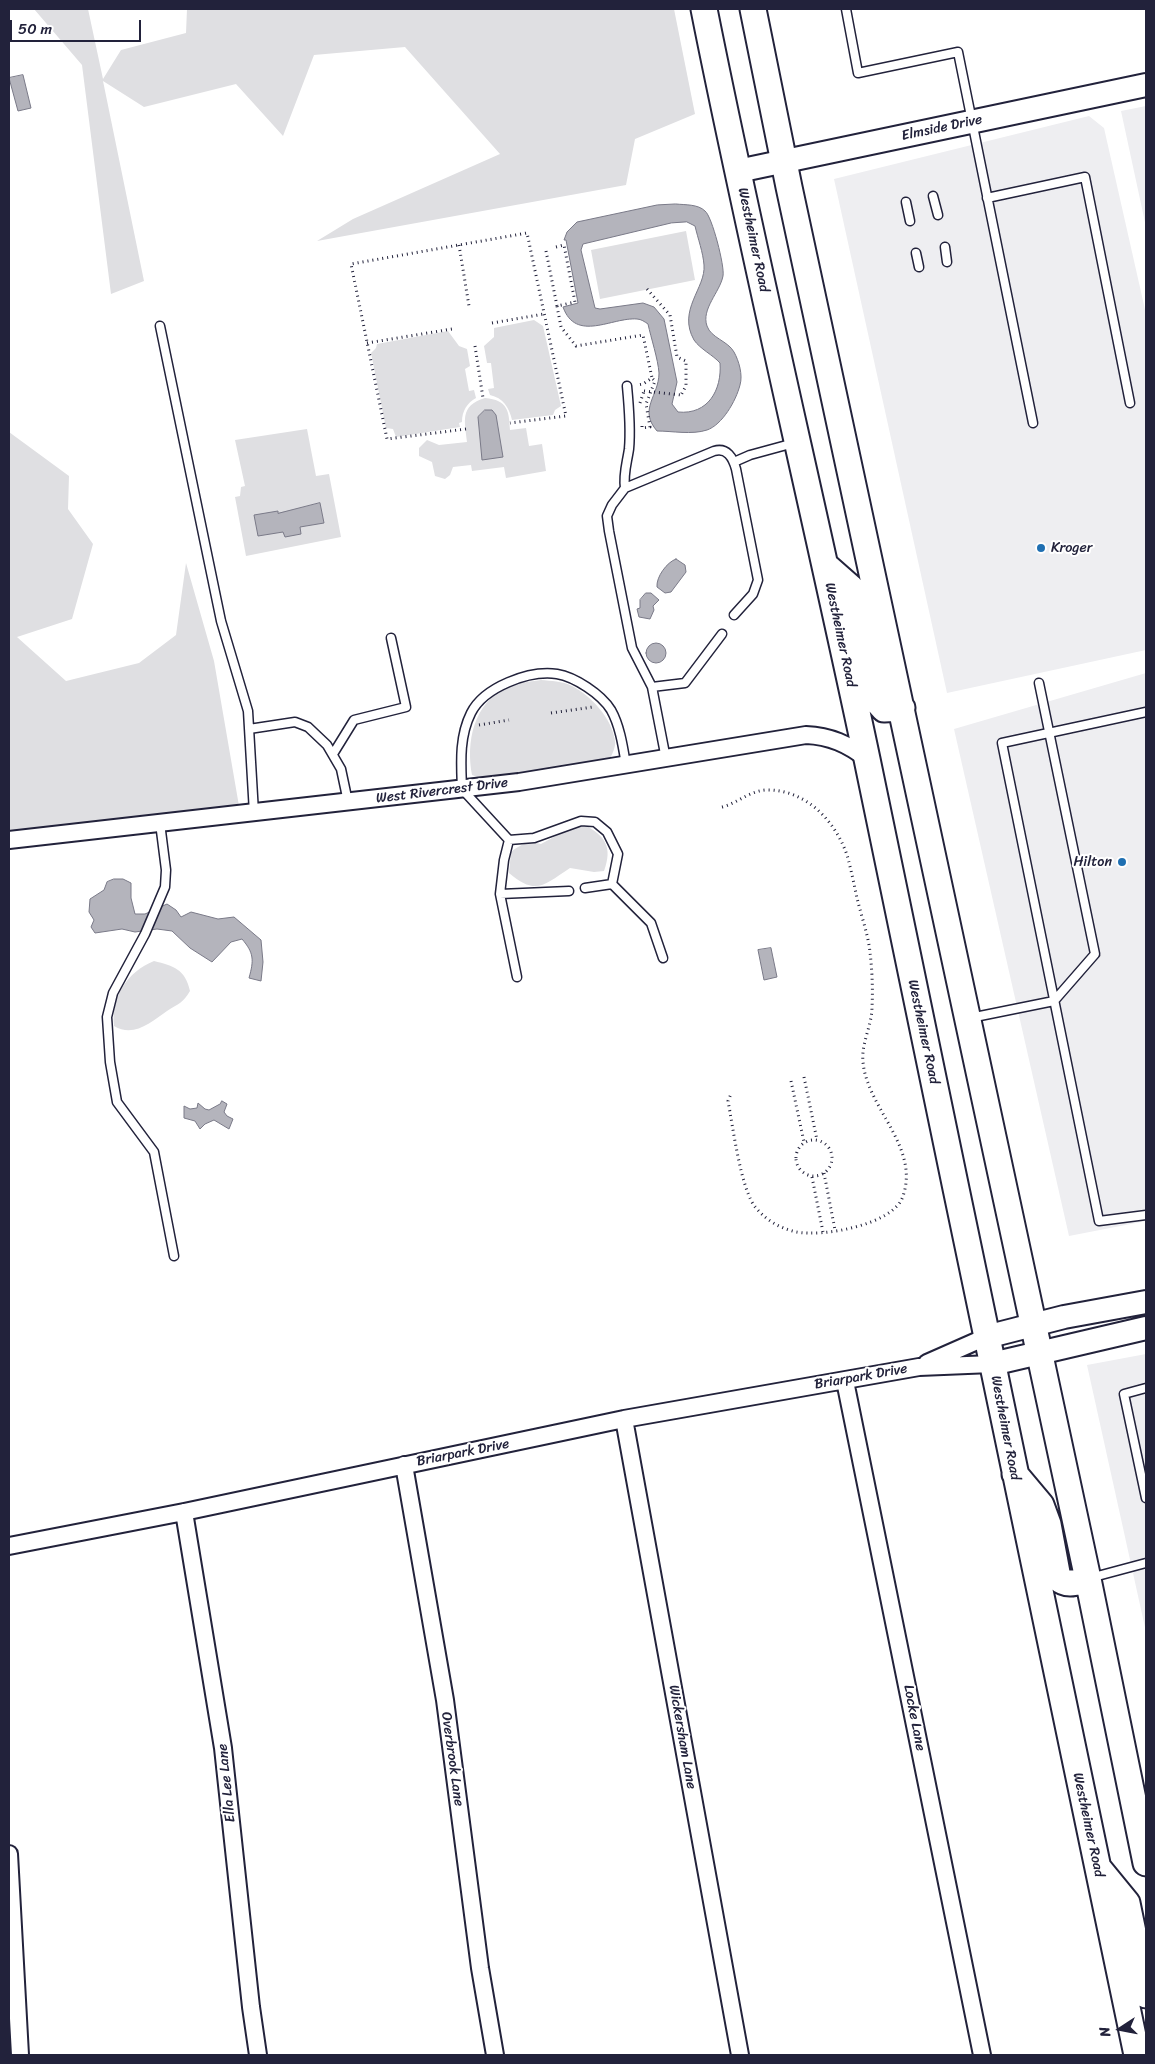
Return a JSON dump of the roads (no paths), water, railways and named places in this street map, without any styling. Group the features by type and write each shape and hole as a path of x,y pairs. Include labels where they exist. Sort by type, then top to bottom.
{"main road":[{"name":"Westheimer Road","path":"704,9 826,566 1137,2055"},
{"path":"753,9 784,162 1088,1579 1146,1863"},
{"path":"826,566 851,588 876,700 884,709 902,708"},
{"path":"1014,1472 1041,1505 1048,1524 1058,1578 1069,1584 1088,1579"},
{"path":"1097,1866 1127,1903 1146,1995"}],"street":[{"name":"Elmside Drive","path":"738,171 1146,85"},
{"name":"West Rivercrest Drive","path":"9,840 519,782 806,735 838,740 854,748 866,758"},
{"name":"Briarpark Drive","path":"919,1367 986,1337 1033,1325 1146,1302"},
{"name":"Briarpark Drive","path":"9,1546 184,1512 624,1419 919,1367 992,1364 1146,1328"},
{"name":"Locke Lane","path":"845,1381 982,2055"},
{"name":"Wickersham Lane","path":"624,1419 740,2055"},
{"name":"Overbrook Lane","path":"404,1464 445,1700 480,1968 495,2055"},
{"name":"Ella Lee Lane","path":"184,1512 223,1748 258,2055"},
{"path":"9,1854 20,2055"}],"lane":[{"path":"846,9 858,73 958,52 1033,423"},
{"path":"987,198 1085,177 1130,402"},
{"path":"933,196 938,215"},
{"path":"906,202 910,221"},
{"path":"945,247 947,262"},
{"path":"916,253 919,267"},
{"path":"160,326 221,621 248,711 254,813"},
{"path":"625,488 624,476 629,451 631,424 627,386"},
{"path":"734,462 750,455 798,442"},
{"path":"666,759 652,687 632,648 608,531 607,516 612,505 625,488 720,449 726,451 734,462 758,580 753,594 734,615"},
{"path":"652,687 685,683 722,634"},
{"path":"333,754 354,720 406,707 391,638"},
{"path":"509,840 462,789 461,759 463,734 472,712 487,696 504,683 530,675 558,674 573,680 602,699 611,710 621,738 626,765"},
{"path":"968,1019 1054,1001 1095,954 1039,683"},
{"path":"1146,712 1002,743 1098,1222 1146,1215"},
{"path":"249,729 295,722 308,727 327,745 333,754 341,769 348,802"},
{"path":"509,840 534,838 581,821 595,822 607,832 618,854 612,884"},
{"path":"160,823 166,870 165,887 145,934 121,976 109,1006 107,1017 110,1062 117,1102 154,1152 174,1256"},
{"path":"509,840 504,860 500,894 517,977"},
{"path":"585,888 612,884"},
{"path":"612,884 650,923 663,958"},
{"path":"500,894 569,891"},
{"path":"1146,1388 1124,1394 1146,1498"},
{"path":"1088,1579 1146,1563"}],"place":[{"name":"Kroger","path":"1041,548"},
{"name":"Hilton","path":"1122,862"}]}
